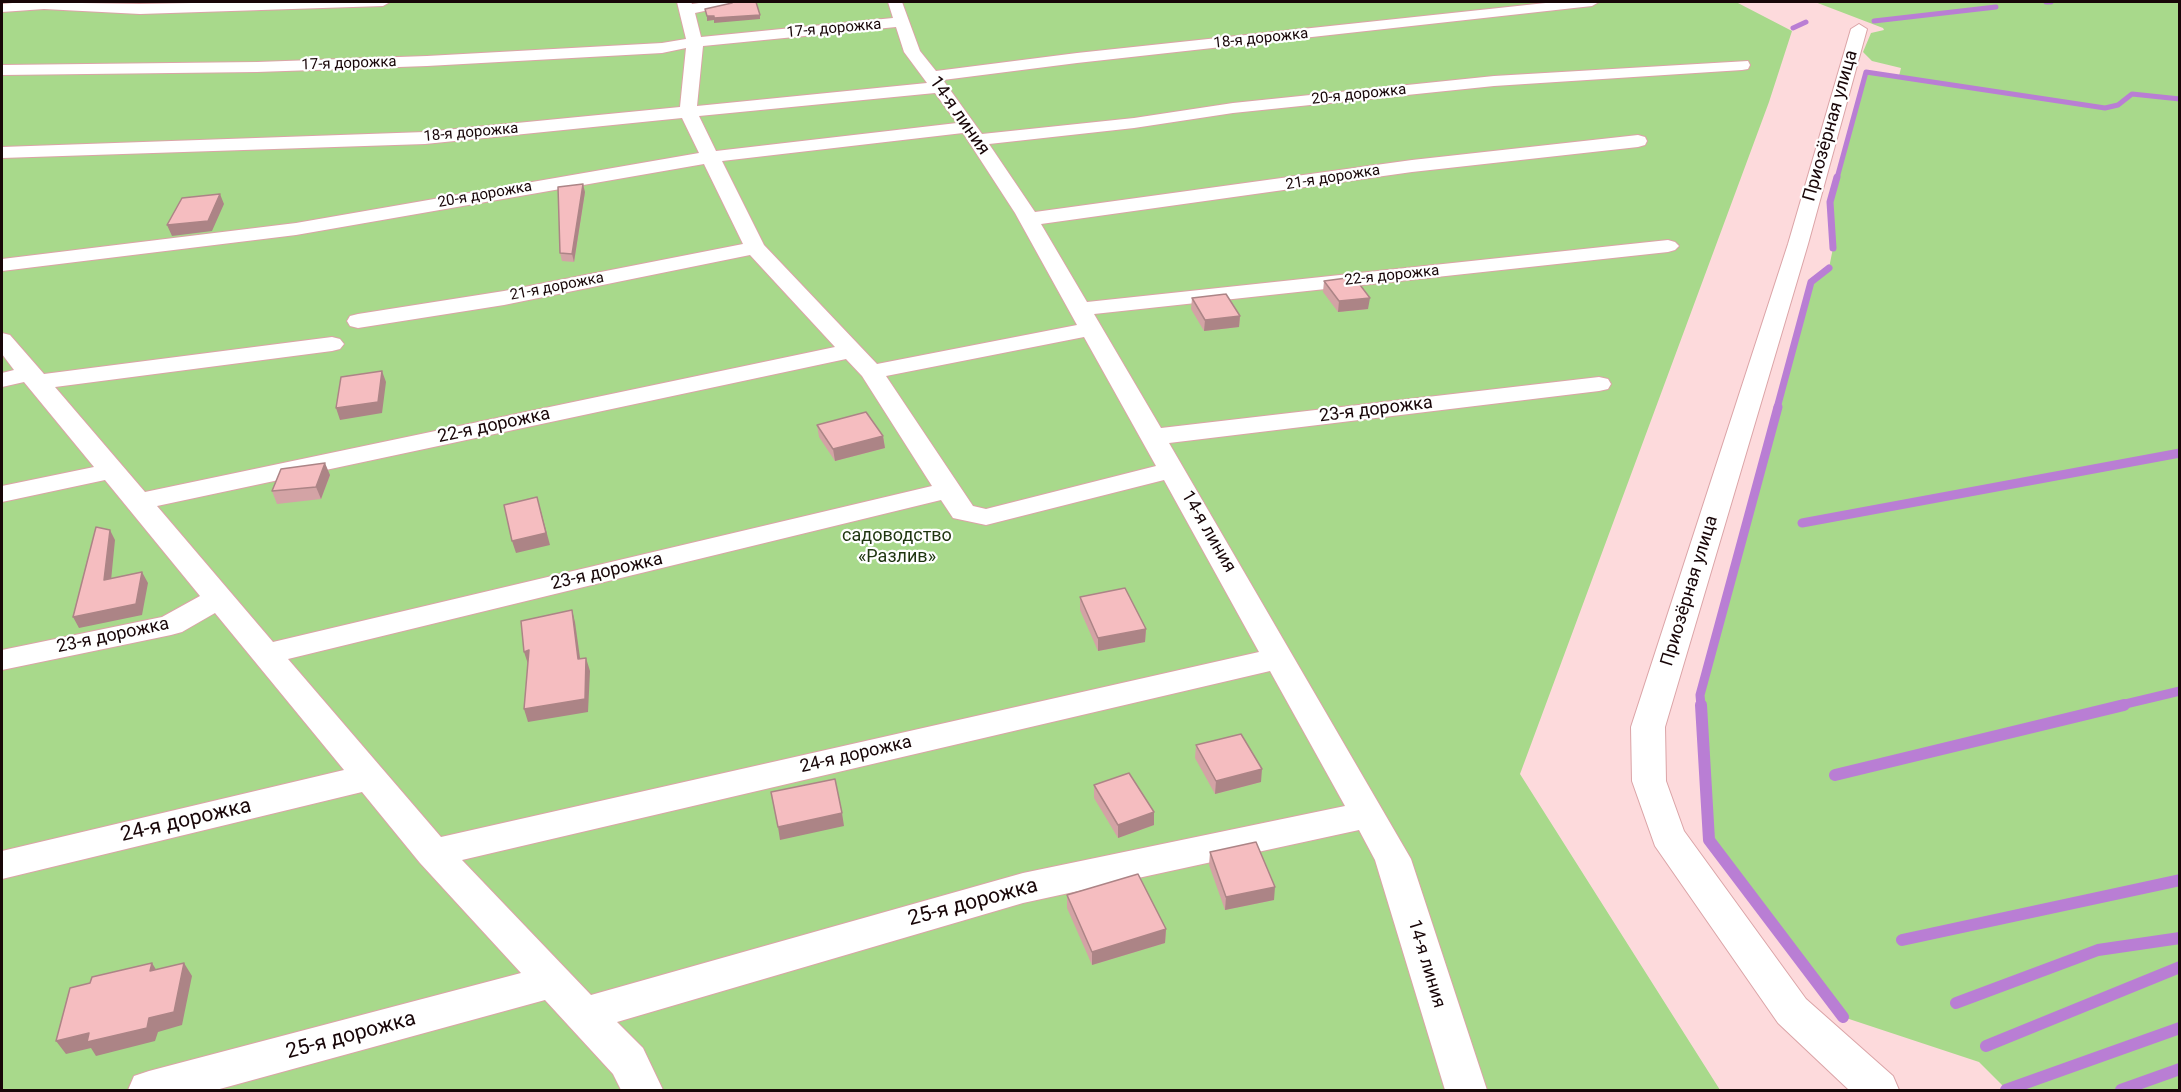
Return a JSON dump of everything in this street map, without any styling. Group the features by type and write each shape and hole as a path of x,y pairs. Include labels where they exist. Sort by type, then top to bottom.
{"street":[{"path":"140,9 186,2"},
{"path":"2,8 44,4 74,8 140,9 383,2"},
{"path":"727,2 685,6 695,42 688,112 755,248 871,372 963,512 986,517 1173,471"},
{"name":"18-я дорожка","path":"2,152 425,138 688,112 935,82 1077,58 1592,2"},
{"name":"14-я линия","path":"898,12 912,52 973,134 1029,219 1393,858 1466,1090"},
{"name":"17-я дорожка","path":"2,70 427,62 662,48 898,12"},
{"name":"Приозёрная улица","path":"1858,29 1798,244 1648,728 1649,781 1668,836 1792,1011 1878,1090"},
{"name":"20-я дорожка","path":"2,265 296,229 710,157 973,134 1134,123 1233,108 1494,81 1742,65"},
{"name":"21-я дорожка","path":"1029,219 1412,166 1638,141"},
{"name":"22-я дорожка","path":"871,372 1086,319 1668,246"},
{"name":"21-я дорожка","path":"358,321 504,298 755,248"},
{"path":"2,340 22,378 112,471 433,853 628,1061 642,1090"},
{"path":"22,378 332,344"},
{"name":"22-я дорожка","path":"138,502 851,351"},
{"name":"23-я дорожка","path":"1153,437 1599,384"},
{"path":"2,494 112,471"},
{"name":"23-я дорожка","path":"266,654 948,490"},
{"name":"23-я дорожка","path":"2,660 171,625 219,598"},
{"name":"24-я дорожка","path":"433,853 1279,658"},
{"name":"24-я дорожка","path":"2,865 370,777"},
{"name":"25-я дорожка","path":"584,1014 1023,888 1368,815"},
{"name":"25-я дорожка","path":"149,1090 553,981"}],"green space":[{"name":"садоводство «Разлив»","path":"2,2 1736,2 1792,31 1769,102 1520,774 1720,1090 2,1090"},
{"path":"1815,2 2179,2 2179,1090 2007,1090 1979,1062 1843,1017 1709,840 1700,695 1811,282 1829,268 1833,248 1830,202 1866,72 1899,76 1901,68 1872,61 1863,52 1871,33 1884,30 1883,28"}],"building":[{"path":"733,2 756,2 760,15 714,18 714,16 707,16 705,9"},
{"path":"583,184 572,254 560,253 558,187"},
{"path":"220,194 208,221 167,225 182,198"},
{"path":"1354,277 1370,298 1339,301 1324,281"},
{"path":"1226,294 1240,316 1205,320 1192,298"},
{"path":"382,371 378,402 336,408 341,377"},
{"path":"866,412 883,436 833,449 817,425"},
{"path":"325,463 316,487 272,491 281,469"},
{"path":"537,497 546,533 512,541 504,505"},
{"path":"96,527 110,530 104,580 142,572 136,604 73,617"},
{"path":"1125,588 1146,629 1098,638 1080,597"},
{"path":"572,610 578,659 586,658 585,699 524,709 529,650 524,652 521,621"},
{"path":"1241,734 1262,769 1216,781 1196,745"},
{"path":"1129,773 1154,812 1118,825 1094,785"},
{"path":"835,779 842,813 778,827 771,792"},
{"path":"1256,842 1275,887 1226,897 1210,852"},
{"path":"1138,874 1166,929 1092,952 1067,895"},
{"path":"152,963 150,971 184,963 174,1012 149,1018 147,1028 87,1042 89,1033 56,1041 70,988 90,983 92,977"}],"waterway":[{"path":"2046,2 2051,2"},
{"path":"1874,21 1996,7"},
{"path":"1793,28 1806,22"},
{"path":"1837,178 1866,72 2105,108 2118,105 2132,94 2180,99"},
{"path":"1833,248 1830,202 1837,177"},
{"path":"1777,408 1811,282 1829,268"},
{"path":"1701,706 1700,695 1778,407"},
{"path":"1802,523 2180,453"},
{"path":"2117,706 2180,691"},
{"path":"1701,705 1709,840 1843,1017"},
{"path":"1835,775 2124,705"},
{"path":"1902,940 2180,880"},
{"path":"1956,1003 2098,950 2180,938"},
{"path":"1986,1046 2180,967"},
{"path":"2006,1090 2180,1028"},
{"path":"2121,1090 2180,1069"}]}
